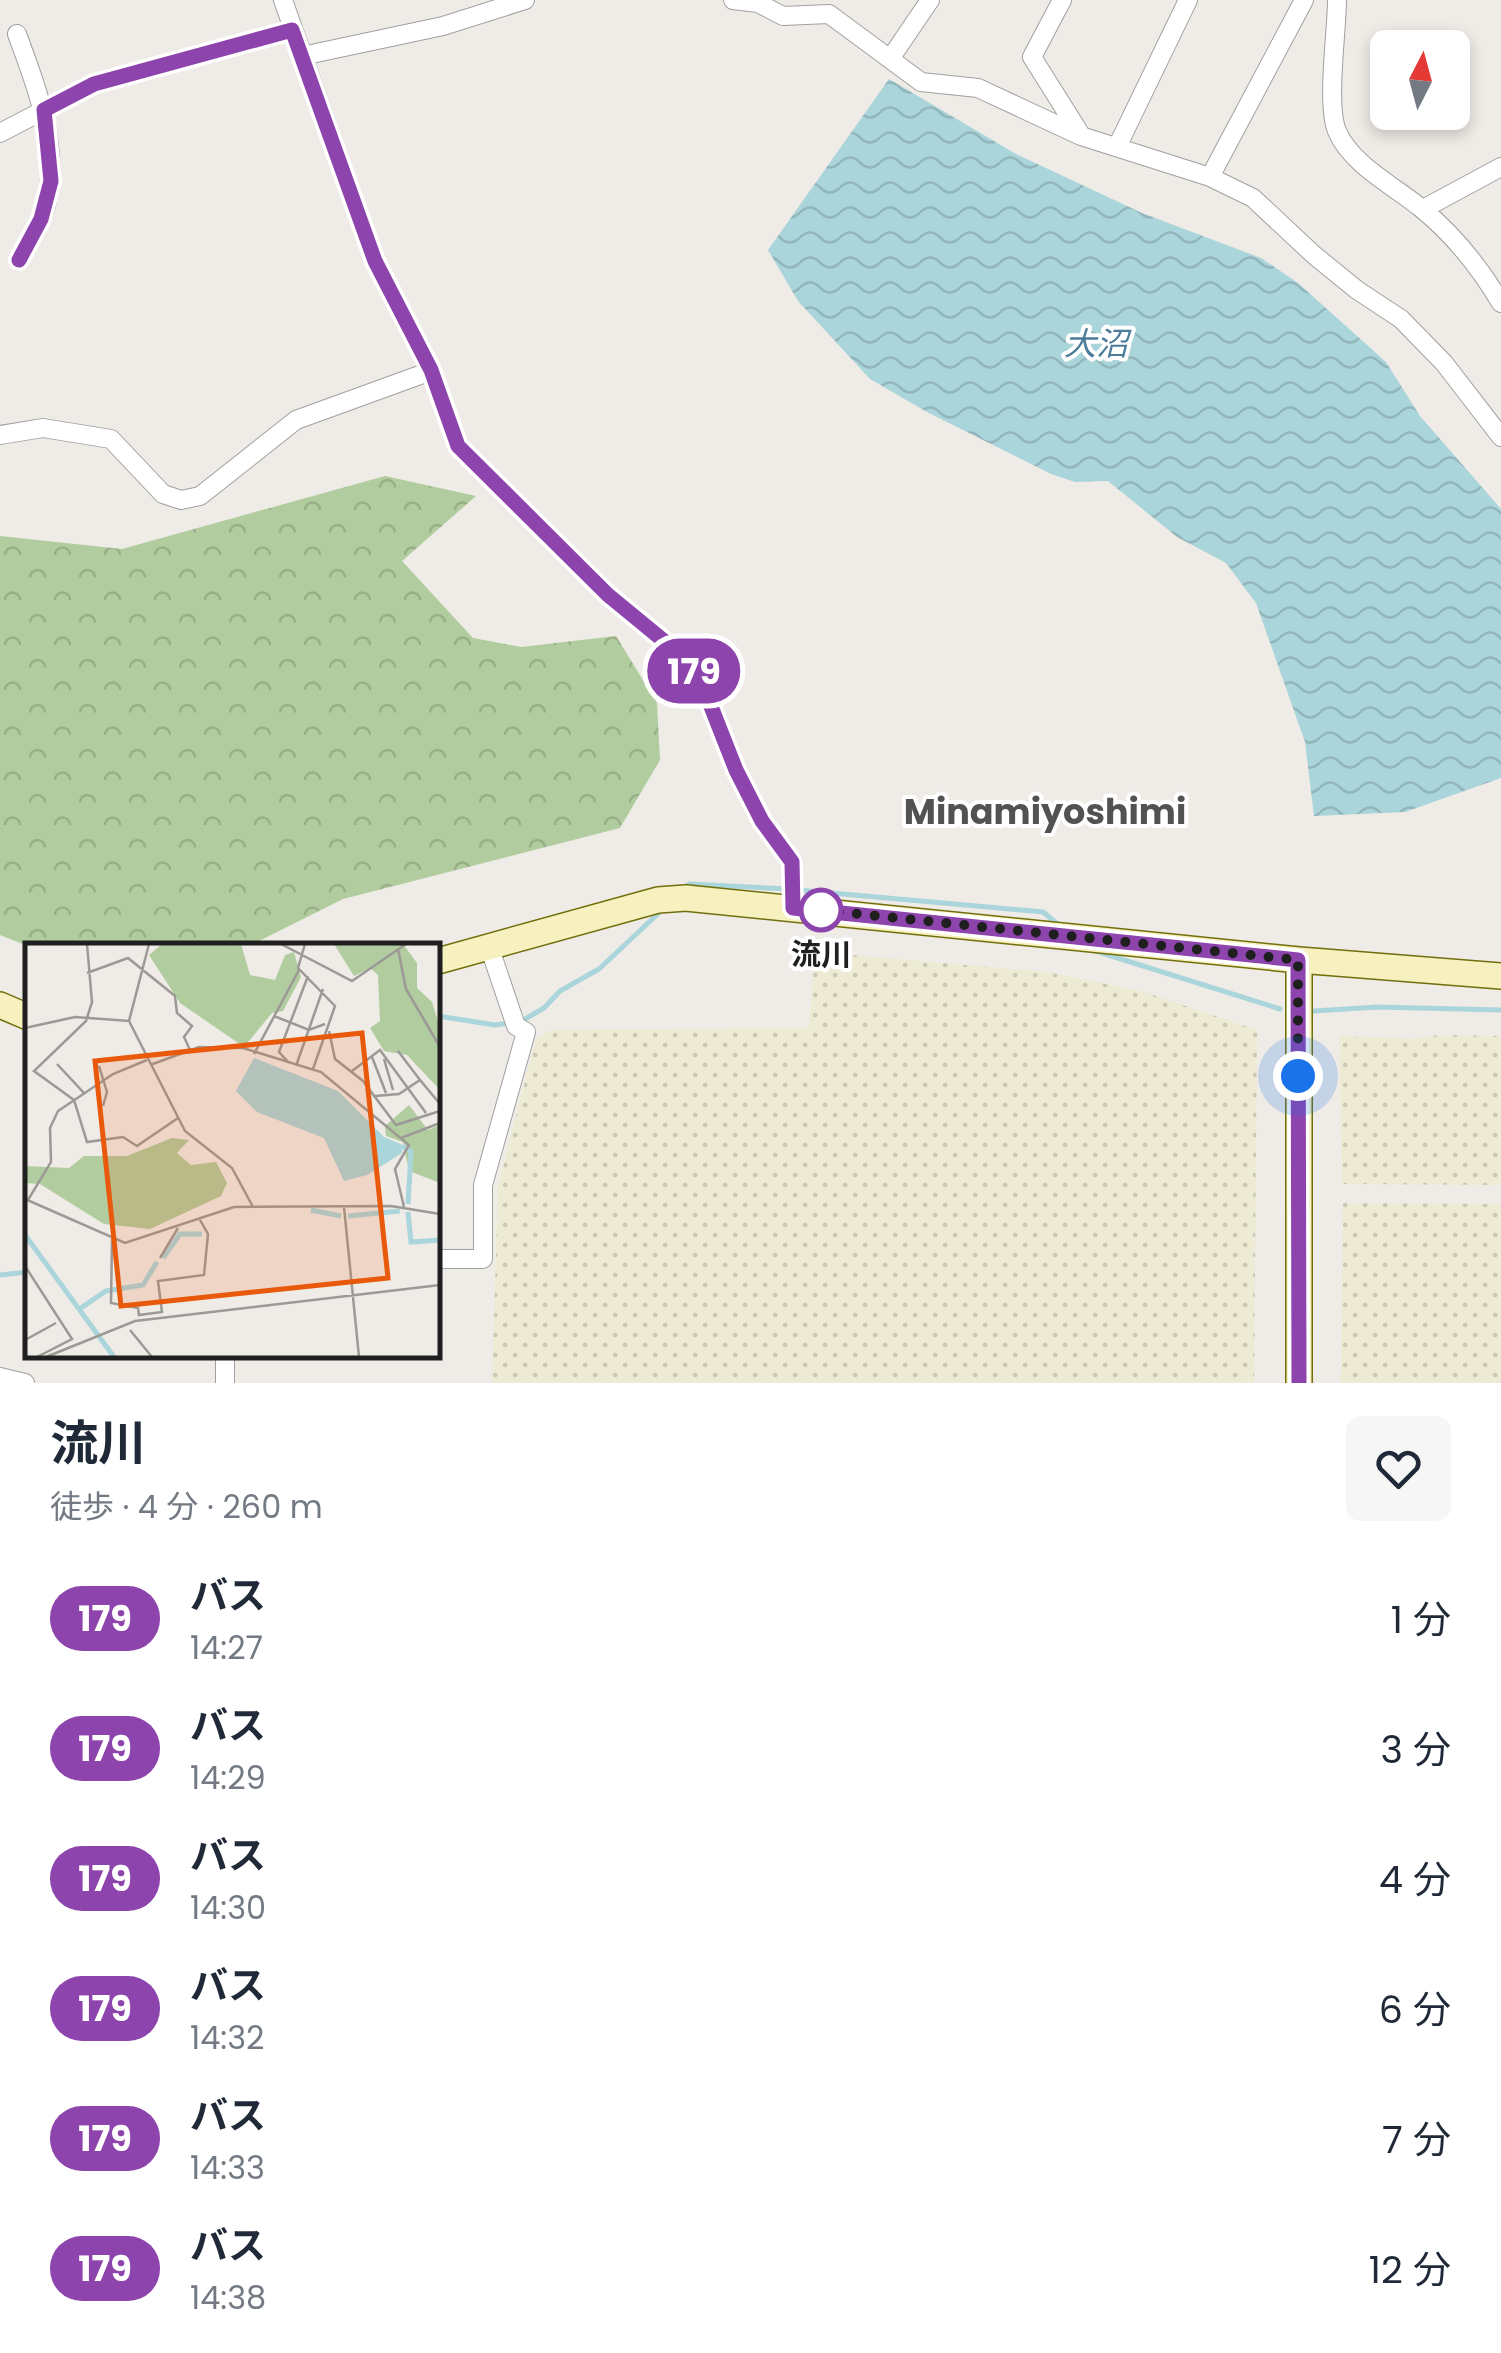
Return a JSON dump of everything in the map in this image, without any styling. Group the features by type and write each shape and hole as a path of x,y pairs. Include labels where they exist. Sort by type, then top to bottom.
{"street":[{"path":"283,0 375,261 431,370 458,446 608,595 699,676 736,770 762,821 792,862 793,908"},
{"path":"302,56 443,26 525,0"},
{"path":"733,0 758,3 783,16 829,14 921,82 978,88 1081,136 1210,177 1254,198 1357,290 1402,319 1444,363 1501,437"},
{"path":"890,59 930,0"},
{"path":"1062,0 1032,57 1081,136"},
{"path":"1117,147 1188,0"},
{"path":"1210,177 1304,0"},
{"path":"1337,0 1332,82 1337,131 1367,169 1423,209 1480,268 1501,303"},
{"path":"0,132 94,84 292,30"},
{"path":"17,34 44,110 51,181 41,219 19,260"},
{"path":"1423,209 1501,168"},
{"path":"0,435 43,428 110,439 163,494 181,500 200,496 296,420 431,370"},
{"path":"440,960 658,900 686,898 1298,960 1501,976"},
{"path":"440,1260 482,1259 482,1185 526,1032 516,1026 489,946"},
{"path":"1298,960 1299,1383"},
{"path":"0,1005 25,1016"},
{"path":"0,1377 25,1383"}],"shaded area":[{"path":"815,952 1047,972 1141,991 1257,1030 1254,1383 492,1383 498,1187 536,1039 551,1030 809,1028"},
{"path":"1439,1035 1501,1036 1501,1185 1342,1184 1339,1036 1414,1039"},
{"path":"1343,1203 1501,1204 1501,1383 1341,1383"}],"green space":[{"path":"385,476 476,496 402,561 473,638 521,647 616,636 657,703 660,760 620,828 343,899 255,943 25,945 0,935 0,536 122,549"}],"water":[{"name":"大沼","path":"889,79 1016,154 1142,213 1261,258 1298,283 1386,362 1420,416 1501,509 1501,778 1405,812 1314,816 1305,742 1256,603 1226,563 1177,537 1108,481 1075,482 1051,474 870,379 798,301 768,250"}],"waterway":[{"path":"685,887 689,884 787,889"},
{"path":"798,890 1043,912 1061,927"},
{"path":"520,1022 544,1008 560,991 599,969 663,909"},
{"path":"1089,949 1280,1009"},
{"path":"1314,1011 1377,1007 1501,1010"},
{"path":"440,1016 495,1025 509,1023"},
{"path":"0,1275 25,1272"}],"bus line":[{"name":"179","path":"19,260 41,219 51,181 44,110 94,84 292,30 375,261 431,370 458,446 608,595 699,676 736,770 762,821 792,862 793,908 1298,960 1299,1383"}],"place":[{"name":"流川","path":"821,910"}],"district":[{"name":"Minamiyoshimi","path":"1045,811"}],"route":[{"path":"821,910 1298,960 1298,1076"}]}
